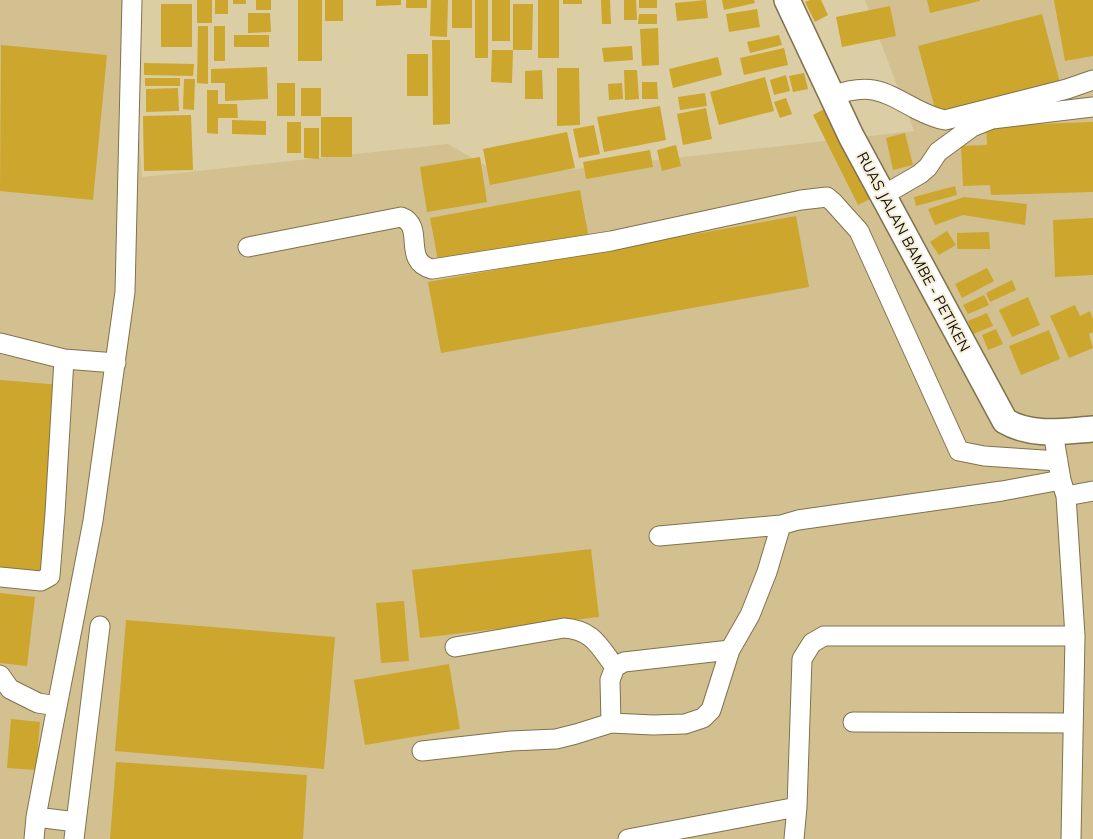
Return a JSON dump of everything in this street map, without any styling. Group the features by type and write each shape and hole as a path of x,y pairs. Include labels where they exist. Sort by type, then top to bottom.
{"main road":[{"name":"RUAS JALAN BAMBE - PETIKEN","path":"787,0 882,196 1005,421 1026,430 1053,432 1093,429"}],"street":[{"path":"34,839 36,817 78,589 93,521 125,292 132,0"},
{"path":"832,96 849,90 867,88 884,92 934,118 945,120 1068,89 1093,80"},
{"path":"882,196 920,174 928,167 938,152 972,127 992,119 1093,107"},
{"path":"248,247 401,217 412,227 417,261 424,267 432,270 611,241 801,200 827,197 860,231 960,451 984,456 1058,461"},
{"path":"0,343 64,359 116,363"},
{"path":"0,577 41,581 50,576 64,359"},
{"path":"1053,432 1064,488 1075,636 1071,839"},
{"path":"659,536 781,525 798,520 1002,491 1064,488 1093,491"},
{"path":"422,751 511,741 556,739 611,723 685,724 703,718 711,710 730,650 750,615 767,572 781,525"},
{"path":"36,817 75,830 100,626"},
{"path":"455,647 564,628 578,629 593,638 615,667"},
{"path":"794,839 797,807 802,659 812,643 824,636 1075,636"},
{"path":"611,723 610,680 615,667 624,662 730,650"},
{"path":"0,675 10,689 38,703 57,706"},
{"path":"853,722 1073,723"},
{"path":"628,839 797,807"}],"shaded area":[{"path":"0,0 129,0 142,177 448,144 505,177 914,131 865,0 1093,0 1093,839 0,839"}],"building":[{"path":"197,0 212,0 212,23 197,23"},
{"path":"215,0 228,0 228,14 215,14"},
{"path":"233,0 246,0 246,4 233,4"},
{"path":"256,0 271,0 271,10 256,10"},
{"path":"298,0 322,0 322,61 298,61"},
{"path":"325,0 343,0 343,21 325,21"},
{"path":"376,0 401,0 401,5 376,6"},
{"path":"406,0 427,0 427,8 406,8"},
{"path":"431,0 448,0 447,37 430,36"},
{"path":"452,0 472,0 472,28 452,28"},
{"path":"475,0 488,0 488,58 475,58"},
{"path":"492,0 510,0 510,41 492,41"},
{"path":"538,0 559,0 559,58 538,58"},
{"path":"563,0 582,0 582,4 563,4"},
{"path":"601,0 610,0 611,24 602,24"},
{"path":"624,0 636,0 637,20 624,20"},
{"path":"639,0 657,0 657,8 639,8"},
{"path":"706,0 708,18 677,21 675,3"},
{"path":"722,0 754,0 755,3 724,10"},
{"path":"821,0 828,15 815,22 805,2"},
{"path":"927,0 980,0 980,1 930,13"},
{"path":"1054,0 1093,0 1093,56 1065,61"},
{"path":"161,4 192,4 192,47 161,47"},
{"path":"513,4 533,4 532,50 513,50"},
{"path":"890,6 896,36 842,47 836,17"},
{"path":"757,9 760,27 729,32 726,14"},
{"path":"248,13 270,13 271,32 248,33"},
{"path":"639,14 657,14 657,24 638,24"},
{"path":"1042,14 1060,83 937,116 918,46"},
{"path":"198,26 208,26 208,84 197,83"},
{"path":"214,26 225,26 225,61 214,61"},
{"path":"658,28 659,65 642,66 640,29"},
{"path":"234,35 269,35 269,47 234,47"},
{"path":"779,35 782,45 750,53 747,42"},
{"path":"432,40 450,40 450,124 433,125"},
{"path":"1,45 107,55 93,200 0,191"},
{"path":"632,46 633,60 604,62 602,48"},
{"path":"784,48 788,65 744,75 740,58"},
{"path":"492,50 513,50 512,83 491,82"},
{"path":"407,54 428,54 428,96 407,96"},
{"path":"718,57 722,75 673,88 669,69"},
{"path":"144,63 194,64 193,76 144,75"},
{"path":"267,67 268,99 225,101 225,83 211,83 211,69"},
{"path":"557,68 579,68 580,125 557,126"},
{"path":"542,70 543,99 525,99 525,71"},
{"path":"624,70 637,70 639,99 625,100"},
{"path":"804,73 808,89 793,92 789,76"},
{"path":"786,75 790,91 774,95 770,80"},
{"path":"765,77 774,111 719,125 710,92"},
{"path":"145,78 180,78 180,86 145,86"},
{"path":"184,79 195,79 194,110 183,109"},
{"path":"642,82 657,82 658,99 642,99"},
{"path":"277,83 295,83 295,116 277,116"},
{"path":"622,83 623,99 609,100 608,84"},
{"path":"178,88 179,111 146,112 146,89"},
{"path":"301,88 321,88 321,116 301,116"},
{"path":"207,90 218,90 218,104 237,104 238,118 218,118 218,134 207,133"},
{"path":"705,93 707,106 680,110 678,97"},
{"path":"786,98 792,114 780,118 774,102"},
{"path":"660,106 666,140 604,152 597,117"},
{"path":"706,108 712,139 683,145 677,114"},
{"path":"826,108 872,198 858,205 813,115"},
{"path":"191,115 193,170 144,171 143,116"},
{"path":"321,117 352,117 352,157 321,157"},
{"path":"232,120 266,121 266,135 232,134"},
{"path":"287,122 301,122 301,153 287,153"},
{"path":"1093,122 1093,192 991,195 990,185 963,186 961,146 987,145 986,126"},
{"path":"594,125 600,154 579,158 573,129"},
{"path":"304,128 319,128 319,159 304,158"},
{"path":"567,132 575,168 490,185 483,149"},
{"path":"905,133 913,165 893,170 886,138"},
{"path":"676,145 681,166 662,171 657,150"},
{"path":"650,150 653,167 586,179 583,162"},
{"path":"480,157 487,202 427,212 420,167"},
{"path":"955,186 957,195 916,206 914,197"},
{"path":"580,190 589,239 439,266 430,218"},
{"path":"964,197 1027,204 1025,225 963,215 935,225 928,209"},
{"path":"796,216 809,287 441,353 428,282"},
{"path":"1093,218 1093,275 1055,277 1053,220"},
{"path":"947,231 956,245 939,255 930,242"},
{"path":"989,232 990,249 957,249 957,233"},
{"path":"987,268 994,281 962,298 955,284"},
{"path":"1012,280 1016,290 990,302 986,293"},
{"path":"984,295 989,305 968,314 963,305"},
{"path":"1028,297 1040,325 1012,337 999,310"},
{"path":"1075,305 1080,316 1090,311 1093,319 1093,332 1089,334 1093,348 1069,358 1050,316"},
{"path":"987,313 993,326 973,334 968,321"},
{"path":"996,329 1003,344 988,350 982,335"},
{"path":"1049,330 1060,359 1021,375 1009,346"},
{"path":"0,380 61,385 44,576 0,573"},
{"path":"591,549 599,617 420,638 412,570"},
{"path":"0,593 35,597 27,666 0,663"},
{"path":"404,601 409,661 381,663 376,603"},
{"path":"126,620 335,637 324,769 115,751"},
{"path":"449,664 460,729 365,745 354,680"},
{"path":"11,719 40,722 36,770 7,768"},
{"path":"116,762 307,775 303,839 110,839"}]}
